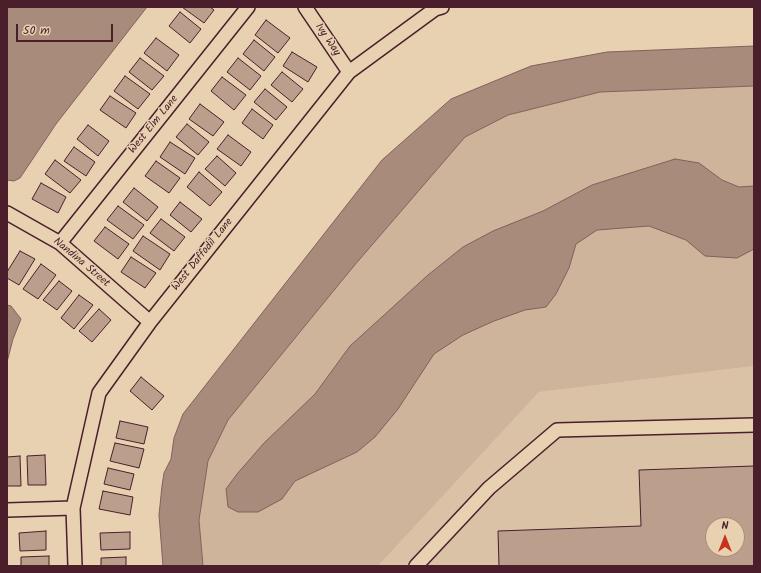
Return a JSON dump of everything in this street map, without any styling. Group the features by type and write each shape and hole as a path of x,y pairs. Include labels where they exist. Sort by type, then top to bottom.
{"street":[{"name":"West Elm Lane","path":"60,243 248,7"},
{"name":"Ivy Way","path":"305,7 349,72"},
{"name":"West Daffodil Lane","path":"75,566 73,508 99,393 150,322 349,72 435,9 442,7"},
{"name":"Nandina Street","path":"7,213 60,243 150,322"},
{"path":"416,566 489,488 557,430 754,425"},
{"path":"7,510 73,508"}],"shaded area":[{"path":"7,7 147,7 56,124 20,178 14,181 7,180"},
{"path":"754,46 754,86 600,92 508,115 465,137 353,267 228,420 208,461 199,520 203,566 163,566 159,515 162,486 164,473 171,459 174,438 183,414 382,160 451,99 531,66 607,52"},
{"path":"754,86 754,366 539,392 378,566 203,566 199,520 208,461 228,420 353,267 465,137 508,115 600,92"},
{"path":"675,159 699,163 722,180 739,187 754,186 754,249 737,258 705,256 686,240 649,226 597,230 576,244 569,268 556,294 546,307 525,310 494,321 463,335 434,354 398,409 375,437 357,452 295,481 282,499 258,512 238,512 228,507 226,489 237,474 264,443 315,394 350,346 428,275 463,247 493,231 543,211 592,185"},
{"path":"7,305 11,306 21,319 13,339 7,362"},
{"path":"754,366 754,566 378,566 539,392"}],"building":[{"path":"182,7 210,7 214,10 204,23"},
{"path":"180,12 201,29 190,43 169,26"},
{"path":"266,20 290,38 278,53 255,35"},
{"path":"156,38 179,55 167,71 144,53"},
{"path":"254,40 275,57 264,71 243,54"},
{"path":"292,52 317,67 308,82 283,66"},
{"path":"140,58 164,76 152,90 129,72"},
{"path":"238,58 261,76 250,90 227,72"},
{"path":"282,72 303,89 292,102 271,85"},
{"path":"125,76 150,94 138,109 114,91"},
{"path":"222,77 246,95 234,110 211,91"},
{"path":"265,89 287,107 276,120 254,102"},
{"path":"110,96 136,113 126,128 100,110"},
{"path":"200,104 224,122 213,136 189,119"},
{"path":"252,109 273,125 263,139 242,123"},
{"path":"187,124 209,142 198,155 176,137"},
{"path":"88,125 109,141 98,156 77,139"},
{"path":"228,135 251,152 241,166 217,149"},
{"path":"170,142 195,158 185,174 160,157"},
{"path":"74,147 95,162 86,176 64,161"},
{"path":"217,156 236,173 225,186 205,169"},
{"path":"55,160 81,180 70,193 45,174"},
{"path":"156,161 180,178 169,193 145,176"},
{"path":"199,172 222,192 210,206 187,187"},
{"path":"41,183 66,197 58,213 32,199"},
{"path":"134,188 158,207 147,221 123,202"},
{"path":"180,202 202,219 191,232 170,215"},
{"path":"118,206 144,225 133,239 107,220"},
{"path":"161,219 185,237 174,251 150,233"},
{"path":"105,227 129,244 118,259 94,241"},
{"path":"143,236 170,254 160,270 133,251"},
{"path":"20,251 35,259 19,285 7,278 7,272"},
{"path":"131,257 156,273 145,288 121,272"},
{"path":"41,264 56,275 38,299 23,289"},
{"path":"59,281 72,291 57,310 43,300"},
{"path":"79,295 93,305 74,329 61,318"},
{"path":"99,309 111,320 92,342 79,331"},
{"path":"141,377 164,396 152,410 130,391"},
{"path":"120,421 148,427 144,444 116,438"},
{"path":"115,443 144,449 139,468 110,461"},
{"path":"45,455 46,485 28,485 27,456"},
{"path":"20,456 21,486 7,486 7,457"},
{"path":"754,466 754,566 499,566 498,531 641,526 639,470"},
{"path":"108,468 134,474 130,490 104,484"},
{"path":"103,491 133,497 130,515 99,509"},
{"path":"46,531 46,550 20,551 19,533"},
{"path":"130,532 130,549 101,550 100,533"},
{"path":"49,556 49,566 21,566 21,557"},
{"path":"126,557 126,566 101,566 101,558"}]}
